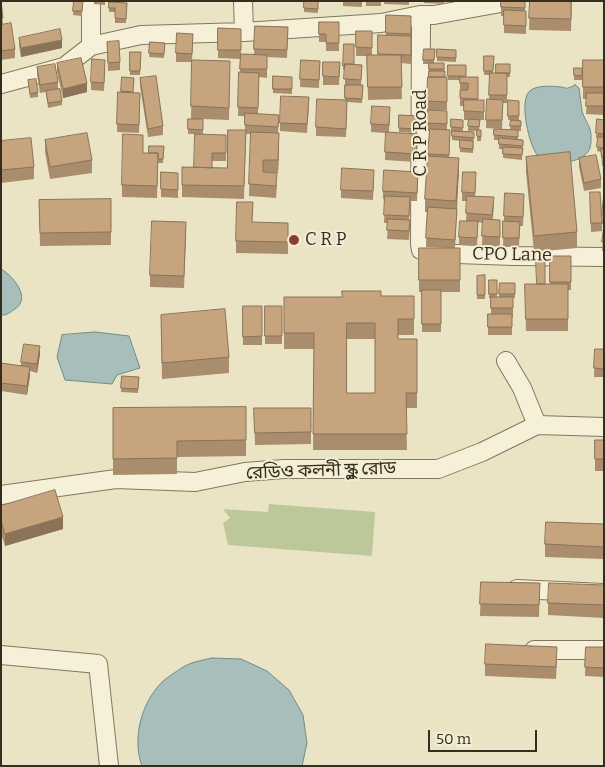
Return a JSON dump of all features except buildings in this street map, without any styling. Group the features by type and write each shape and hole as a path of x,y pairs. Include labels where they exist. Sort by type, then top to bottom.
{"street":[{"path":"91,1 91,46"},
{"path":"243,1 244,32"},
{"path":"1,84 64,67 91,46 141,35 244,32 381,23 512,1"},
{"name":"C R P Road","path":"420,15 422,24 421,250"},
{"name":"CPO Lane","path":"421,250 514,256 604,257"},
{"path":"506,361 522,388 537,426"},
{"name":"রেডিও কলনী স্কুল রোড","path":"1,495 116,479 194,482 245,472 284,469 438,469 482,452 537,426 604,427"},
{"path":"499,588 604,593"},
{"path":"520,650 604,650"},
{"path":"1,655 98,664 110,766"}],"green space":[{"path":"269,504 375,512 372,556 228,545 223,523 230,518 223,509 268,512"}],"water":[{"path":"575,85 579,88 583,115 591,135 589,150 576,160 557,162 544,160 535,152 526,124 525,103 527,95 537,87 567,88"},
{"path":"1,269 15,282 22,299 15,309 3,315 1,315"},
{"path":"95,332 129,336 140,368 117,375 112,384 65,380 57,357 62,335"},
{"path":"212,658 241,659 267,671 289,690 303,715 307,743 302,766 142,766 139,756 138,733 144,711 154,691 163,681 183,667 193,662"}],"place":[{"name":"C R P","path":"294,240"}]}
